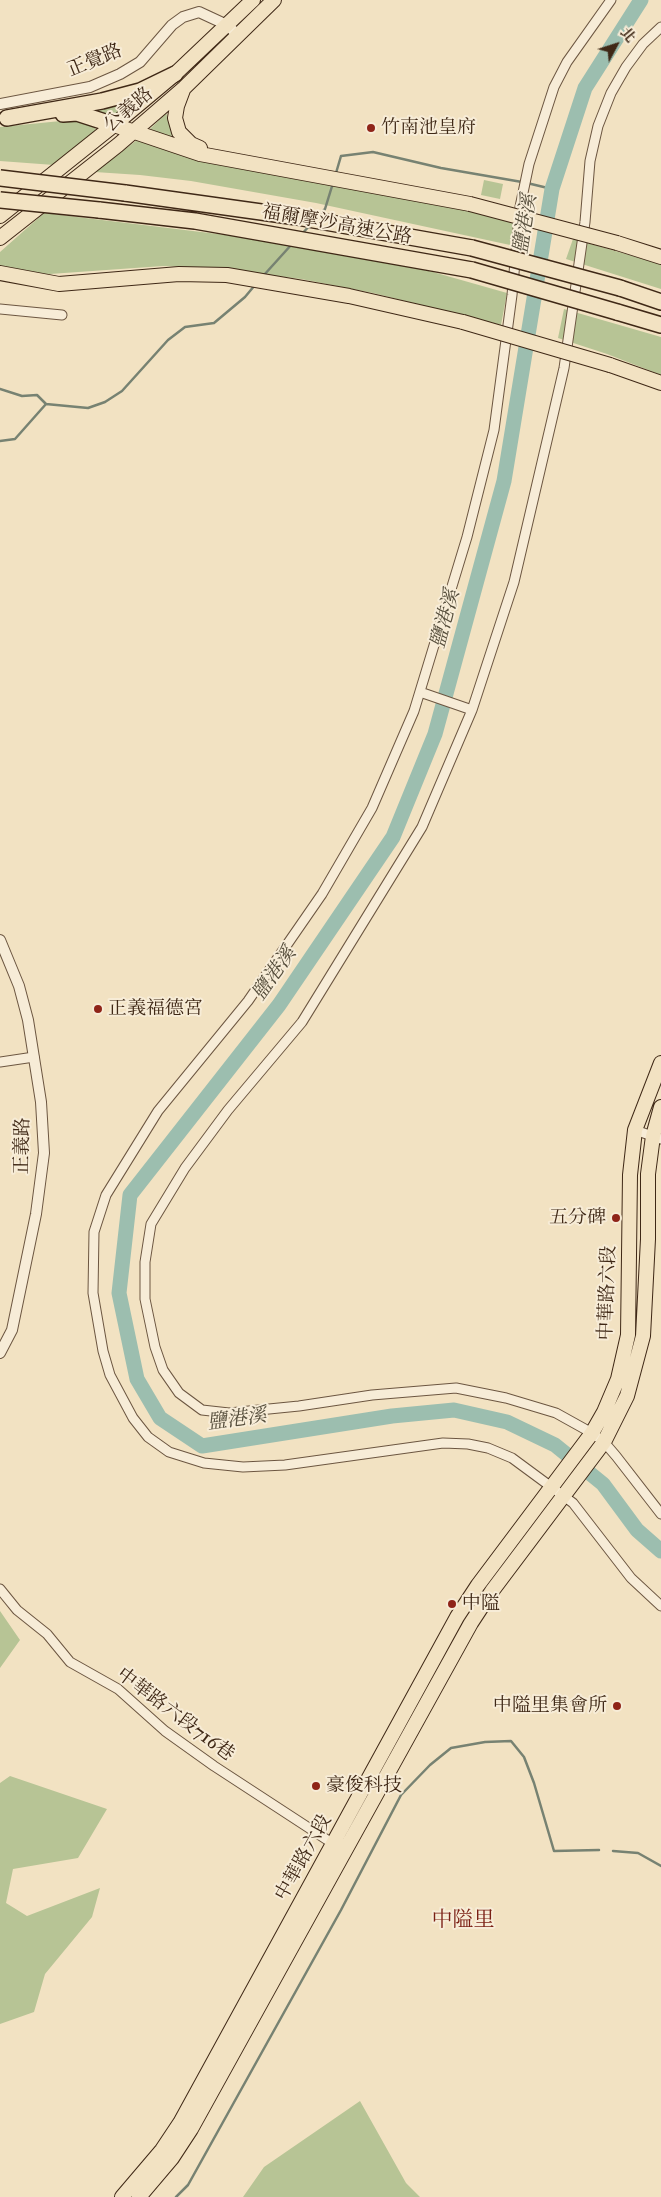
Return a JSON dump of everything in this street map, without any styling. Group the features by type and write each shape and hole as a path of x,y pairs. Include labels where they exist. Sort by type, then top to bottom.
{"highway":[{"path":"2,114 102,101 140,91 175,74"},
{"path":"2,114 76,113 114,125"},
{"name":"福爾摩沙高速公路","path":"0,178 125,192 314,220 472,248 620,288 661,302"},
{"name":"福爾摩沙高速公路","path":"0,200 195,221 472,270 661,325"}],"main road":[{"name":"公義路","path":"0,216 175,74 253,0"},
{"name":"公義路","path":"0,238 133,132 184,88 274,0"},
{"path":"184,88 177,106 175,118 179,132 191,144 253,164"},
{"path":"114,125 200,154 470,204 661,257"},
{"path":"0,273 54,283"},
{"path":"0,282 54,283 179,274 227,275 260,280 349,296 463,322 610,365 661,383"},
{"name":"中華路六段","path":"139,2197 158,2176 182,2144 457,1617 478,1585 592,1433 604,1412 618,1379 628,1335 630,1194 635,1130 661,1063"},
{"name":"中華路六段","path":"122,2197 162,2150 180,2123 338,1847 471,1622 492,1591 604,1442 627,1396 643,1336 648,1239 648,1174 657,1138 661,1107"}],"street":[{"path":"611,0 567,62 554,87 526,174 494,430 467,537 414,711 372,808 322,894 248,1000 158,1111 106,1195 94,1232 92,1293 102,1351 110,1375 133,1418 148,1437 169,1452 204,1463 243,1467 285,1465 443,1443 468,1444 488,1448 512,1458 575,1505 631,1578 661,1606"},
{"name":"正覺路","path":"2,114 90,87 120,74 140,62 172,25 183,17 199,12 227,25 238,35"},
{"path":"661,27 643,44 626,67 611,93 598,126 590,161 585,222 564,368 514,582 472,710 422,827 302,1022 228,1110 185,1168 151,1224 145,1262 145,1299 155,1347 163,1370 179,1393 202,1410 229,1413 299,1406 372,1395 456,1388 506,1398 556,1413 592,1433 604,1442 661,1514"},
{"path":"0,309 62,315"},
{"path":"420,692 472,710"},
{"name":"正義路","path":"0,940 21,994 28,1020 41,1102 44,1153 36,1214 12,1330 0,1353"},
{"path":"0,1062 34,1057"},
{"path":"635,1130 657,1138"},
{"name":"中華路六段716巷","path":"0,1589 17,1610 47,1634 70,1662 118,1689 165,1731 338,1847"}],"green space":[{"path":"133,98 113,117 82,109"},
{"path":"166,113 172,127 181,142 147,132"},
{"path":"71,120 92,123 96,130 54,165 0,161 0,127"},
{"path":"137,140 432,202 514,223 510,245 316,203 191,181 95,172"},
{"path":"484,180 503,184 500,199 481,195"},
{"path":"44,213 259,239 386,261 433,272 507,293 501,325 373,293 301,279 213,268 163,266 50,274 24,273 0,267 0,252"},
{"path":"573,239 661,264 661,289 566,259"},
{"path":"564,309 661,337 661,375 607,354 558,338"},
{"path":"0,1611 20,1640 0,1668"},
{"path":"10,1776 107,1809 78,1858 13,1869 6,1903 27,1916 100,1888 92,1917 45,1974 34,2012 0,2024 0,1783"},
{"path":"360,2101 406,2183 420,2197 243,2197 264,2167"}],"waterway":[{"name":"鹽港溪","path":"641,0 585,88 552,189 504,481 435,734 393,837 279,1005 130,1195 119,1293 137,1379 160,1418 202,1446 392,1416 454,1410 507,1422 555,1445 603,1484 637,1530 661,1551"},
{"path":"336,173 341,156 373,152 441,168 522,182"},
{"path":"319,215 325,209 333,183"},
{"path":"527,183 552,189"},
{"path":"301,235 311,224"},
{"path":"264,275 292,244"},
{"path":"0,441 15,439 46,404 88,408 105,402 122,391 168,340 185,327 214,323 245,297 255,285"},
{"path":"0,389 22,396 37,395 46,404"},
{"path":"176,2197 188,2185 341,1910 401,1795 430,1765 451,1748 485,1742 511,1741 524,1757 534,1783 554,1851 599,1850"},
{"path":"613,1851 638,1853 661,1866"}],"place":[{"name":"竹南池皇府","path":"371,128"},
{"name":"正義福德宮","path":"98,1009"},
{"name":"五分碑","path":"616,1218"},
{"name":"中隘","path":"452,1604"},
{"name":"中隘里集會所","path":"617,1706"},
{"name":"豪俊科技","path":"316,1786"}],"district":[{"name":"中隘里","path":"463,1921"}]}
